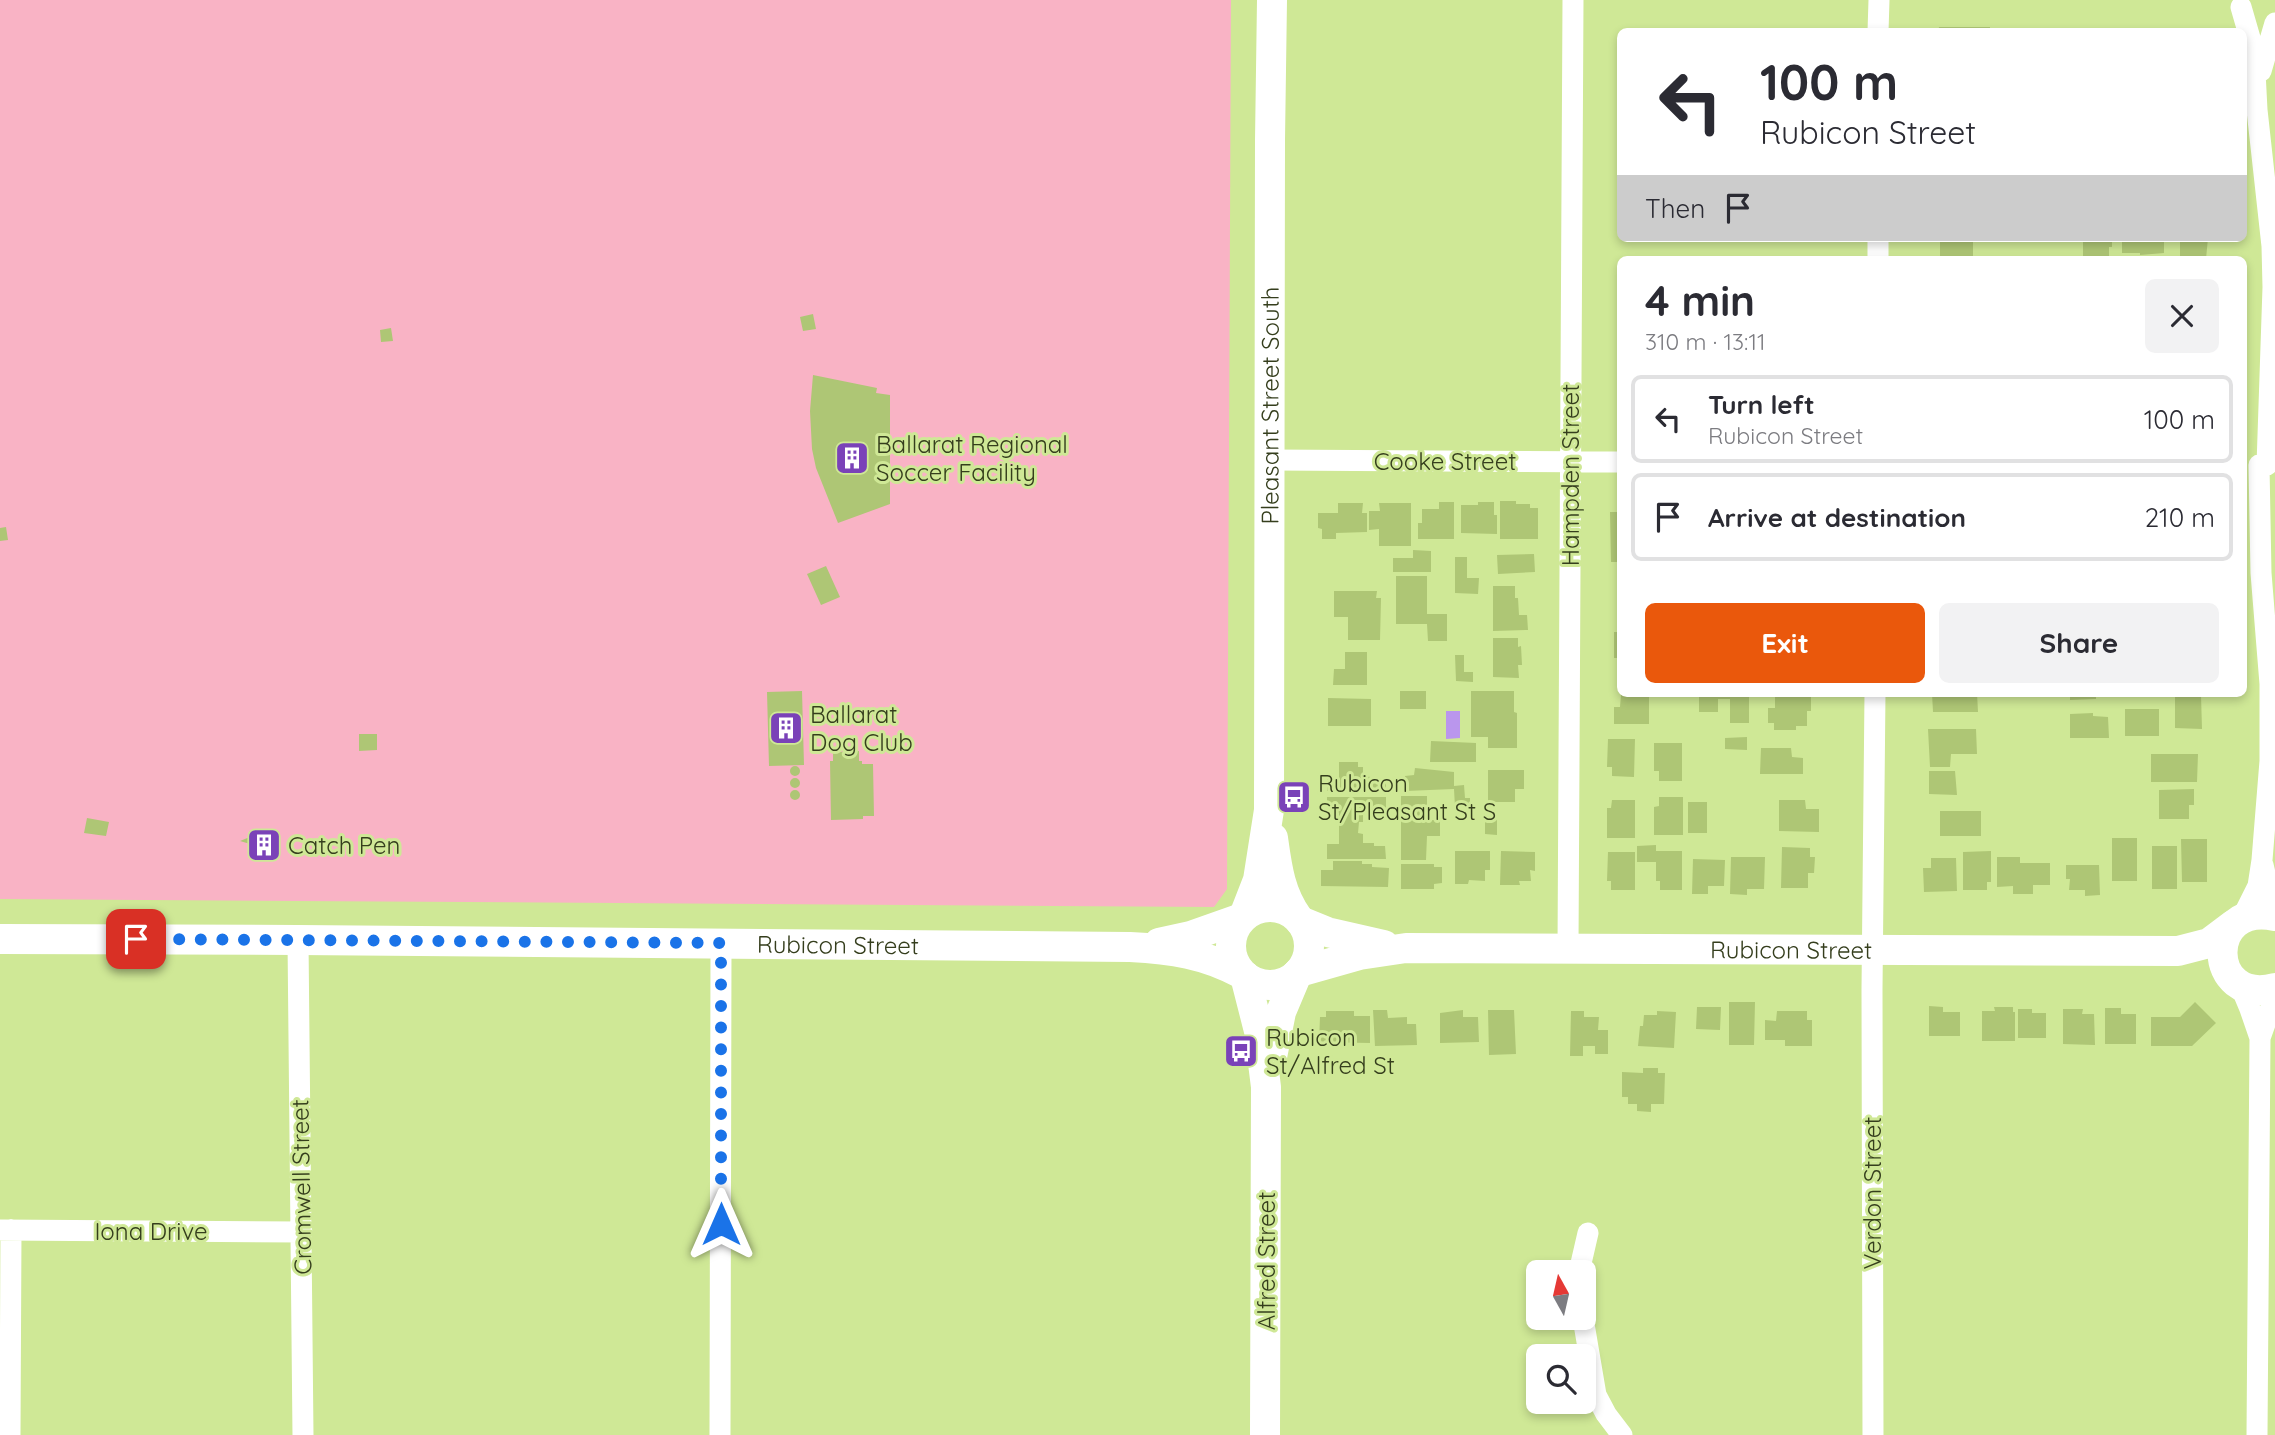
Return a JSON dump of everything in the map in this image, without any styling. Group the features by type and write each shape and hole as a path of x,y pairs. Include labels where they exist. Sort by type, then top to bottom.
{"street":[{"name":"Pleasant Street South","path":"1272,0 1269,140 1269,810 1279,878 1287,903 1299,920"},
{"name":"Hampden Street","path":"1568,949 1573,0"},
{"path":"1878,28 1879,0"},
{"path":"2236,2 2254,13 2275,11"},
{"path":"2236,2 2246,28"},
{"path":"2257,87 2275,23"},
{"path":"2247,31 2255,52 2257,110 2273,270 2261,465 2260,573 2271,711 2269,782 2258,886 2237,922 2225,936 2222,953 2250,1009 2260,1038"},
{"name":"Cooke Street","path":"1270,460 1617,462"},
{"name":"Verdon Street","path":"1873,1435 1872,951 1875,697"},
{"name":"Pleasant Street South","path":"1243,917 1258,880 1269,810"},
{"path":"2262,860 2275,905"},
{"path":"1267,907 1284,909 1299,920 1306,931 1309,946 1307,958 1298,973 1274,985 1256,982 1244,975 1235,963 1231,946 1233,933 1243,917 1267,907"},
{"path":"2237,922 2262,913 2275,916"},
{"name":"Rubicon Street","path":"1130,947 1180,939 1243,917"},
{"name":"Rubicon Street","path":"1299,920 1348,937 1406,948"},
{"name":"Rubicon Street","path":"1298,973 1359,955 1406,948 2178,951 2209,943 2237,922"},
{"name":"Rubicon Street","path":"0,939 1130,947 1188,952 1215,960 1244,975"},
{"name":"Cromwell Street","path":"299,940 303,1435"},
{"path":"720,1435 721,943"},
{"name":"Rubicon Street","path":"2178,951 2234,980"},
{"name":"Alfred Street","path":"1266,1087 1280,1012 1298,973"},
{"name":"Alfred Street","path":"1244,975 1259,1031 1266,1087 1265,1435"},
{"path":"2234,980 2260,991 2275,988"},
{"path":"2257,1435 2260,1038 2275,996"},
{"path":"5,1230 10,1435"},
{"name":"Iona Drive","path":"5,1230 302,1232"},
{"path":"1582,1260 1588,1233"},
{"path":"1585,1330 1596,1395 1622,1435"}],"shaded area":[{"path":"0,0 1231,0 1227,889 1214,907 0,899"},
{"path":"1446,711 1460,711 1460,738 1446,739"}],"building":[{"path":"1939,27 1990,27 1990,28"},
{"path":"1940,242 1973,242 1973,256 1940,256"},
{"path":"2083,242 2112,242 2109,256 2083,256"},
{"path":"2122,242 2164,242 2164,253 2122,253"},
{"path":"2180,242 2208,242 2206,256 2180,256"},
{"path":"813,314 816,329 803,331 800,317"},
{"path":"391,328 393,341 381,342 380,330"},
{"name":"Ballarat Regional Soccer Facility","path":"813,375 877,388 876,393 890,395 890,504 838,523 816,468 812,449 810,411"},
{"path":"1500,501 1516,501 1516,504 1530,504 1530,508 1538,508 1538,539 1500,539"},
{"path":"1439,502 1454,502 1454,539 1418,539 1418,523 1422,523 1422,509 1439,509"},
{"path":"1478,502 1494,502 1497,534 1461,533 1461,505 1478,505"},
{"path":"1338,503 1363,503 1362,513 1367,513 1367,532 1336,533 1336,539 1322,539 1322,529 1318,528 1318,513 1338,513"},
{"path":"1379,503 1411,503 1411,546 1379,546 1379,529 1369,530 1369,511 1380,511"},
{"path":"1610,512 1617,512 1617,562 1611,562"},
{"path":"6,527 8,540 0,541 0,528"},
{"path":"1413,550 1431,551 1431,572 1393,572 1393,558 1413,558"},
{"path":"1534,554 1535,572 1498,574 1497,555"},
{"path":"1455,557 1467,557 1467,578 1479,578 1478,594 1455,593"},
{"path":"826,566 840,597 821,605 807,574"},
{"path":"1396,576 1427,576 1427,614 1447,614 1447,641 1428,641 1427,624 1396,624"},
{"path":"1493,586 1515,586 1519,615 1527,615 1528,630 1493,631"},
{"path":"1334,591 1377,591 1376,598 1381,598 1380,640 1348,640 1348,617 1334,617"},
{"path":"1614,632 1617,632 1617,658 1614,658"},
{"path":"1493,638 1518,638 1522,665 1518,665 1519,678 1493,677"},
{"path":"1345,652 1367,652 1367,685 1333,685 1334,669 1345,669"},
{"path":"1455,655 1464,655 1464,672 1473,672 1473,682 1456,681"},
{"name":"Ballarat Dog Club","path":"802,691 804,765 769,766 767,692"},
{"path":"1400,691 1426,691 1426,709 1400,709"},
{"path":"1471,691 1514,691 1517,748 1488,748 1488,737 1471,737"},
{"path":"1621,697 1649,697 1649,724 1614,724 1614,707 1620,707"},
{"path":"1699,697 1749,697 1749,723 1730,723 1730,699 1718,699 1718,712 1699,712"},
{"path":"1775,697 1811,697 1807,726 1796,726 1796,730 1774,730 1774,723 1768,723 1768,708 1775,708"},
{"path":"1932,697 1977,697 1978,712 1933,712"},
{"path":"2070,697 2096,697 2096,699 2070,700"},
{"path":"2175,697 2201,697 2202,729 2175,728"},
{"path":"1328,698 1371,699 1371,726 1328,726"},
{"path":"2125,709 2159,709 2159,736 2125,736"},
{"path":"2093,713 2093,716 2108,717 2109,738 2070,738 2070,714"},
{"path":"1928,729 1976,729 1977,754 1951,754 1950,767 1930,767"},
{"path":"359,734 377,734 377,750 359,751"},
{"path":"1747,737 1747,750 1725,749 1725,738"},
{"path":"1608,739 1635,739 1634,777 1612,776 1612,767 1607,767"},
{"path":"1431,741 1476,743 1476,762 1430,762"},
{"path":"1654,743 1682,743 1682,781 1659,781 1659,771 1654,771"},
{"path":"1761,748 1791,748 1792,757 1803,758 1803,774 1760,774"},
{"path":"859,751 859,761 862,761 862,764 873,764 874,816 831,820 830,761 833,761 833,752"},
{"path":"2151,754 2198,754 2197,782 2151,782"},
{"path":"1339,762 1358,762 1358,767 1363,767 1363,776 1386,779 1386,792 1327,791 1327,777 1339,777"},
{"path":"795,766 799,767 799,775 795,776 791,775 790,771 791,767"},
{"path":"1415,768 1454,772 1454,786 1464,785 1465,798 1470,798 1470,807 1455,807 1454,789 1405,791 1405,776 1414,775"},
{"path":"1488,770 1524,770 1524,789 1515,789 1515,802 1488,802"},
{"path":"1929,771 1955,771 1957,795 1929,794"},
{"path":"795,778 799,779 799,787 795,788 791,787 790,783 791,779"},
{"path":"2194,789 2194,805 2189,805 2189,819 2159,819 2159,790"},
{"path":"795,790 799,791 799,799 795,800 791,799 790,795 791,791"},
{"path":"1401,796 1427,796 1427,820 1440,820 1440,836 1427,836 1426,860 1401,860"},
{"path":"1327,797 1386,797 1386,810 1363,813 1363,822 1359,822 1358,833 1363,834 1363,843 1385,846 1386,859 1327,859 1327,844 1339,844 1339,813 1327,813"},
{"path":"1659,797 1683,797 1683,835 1654,835 1654,807 1659,806"},
{"path":"1612,800 1635,800 1635,838 1607,838 1607,808 1611,808"},
{"path":"1779,800 1805,800 1806,809 1819,809 1819,832 1779,831"},
{"path":"1688,802 1707,802 1707,833 1688,833"},
{"path":"1940,811 1981,811 1981,836 1940,836"},
{"path":"1485,817 1497,817 1497,835 1485,834"},
{"path":"87,818 109,822 106,836 84,833"},
{"name":"Catch Pen","path":"260,833 274,839 270,850 240,841"},
{"path":"2112,838 2137,838 2137,881 2112,881"},
{"path":"2181,839 2207,839 2207,882 2182,882"},
{"path":"1656,845 1656,851 1682,851 1682,890 1660,890 1660,881 1656,881 1656,862 1637,862 1637,846"},
{"path":"2152,846 2177,846 2177,889 2152,889"},
{"path":"1782,847 1810,848 1810,857 1815,857 1814,873 1808,873 1808,888 1781,888"},
{"path":"1455,851 1490,851 1490,870 1485,870 1485,881 1469,880 1468,884 1455,884"},
{"path":"1501,851 1535,852 1535,871 1530,870 1531,881 1519,881 1520,885 1500,885"},
{"path":"1991,851 1991,882 1987,882 1987,890 1963,890 1963,852"},
{"path":"1608,852 1635,852 1635,890 1611,890 1611,881 1607,881"},
{"path":"1731,857 1765,857 1764,889 1747,889 1747,895 1730,894"},
{"path":"1997,857 2020,857 2020,863 2050,863 2050,885 2033,885 2033,894 2013,894 2013,886 1997,887"},
{"path":"1931,858 1956,858 1957,891 1924,892 1923,868 1931,868"},
{"path":"1693,859 1725,860 1724,886 1708,886 1708,894 1692,894"},
{"path":"1333,861 1362,861 1362,864 1372,864 1372,867 1389,868 1388,887 1321,886 1321,870 1333,870"},
{"path":"1401,864 1434,864 1434,867 1442,867 1442,883 1434,884 1434,889 1401,889"},
{"path":"2066,865 2099,865 2100,895 2085,896 2085,890 2069,890 2070,879 2066,879"},
{"path":"1729,1002 1755,1002 1754,1045 1729,1045"},
{"path":"2195,1002 2216,1023 2192,1046 2151,1046 2151,1017 2180,1017"},
{"path":"1929,1006 1943,1007 1943,1012 1960,1012 1960,1036 1929,1036"},
{"path":"1697,1007 1721,1007 1720,1030 1696,1029"},
{"path":"1994,1007 2013,1007 2015,1041 1982,1041 1982,1011 1995,1011"},
{"path":"2105,1008 2121,1008 2121,1014 2136,1014 2136,1044 2105,1044"},
{"path":"2018,1009 2046,1013 2046,1038 2018,1038"},
{"path":"2063,1009 2083,1009 2082,1014 2094,1014 2095,1045 2063,1044"},
{"path":"1373,1010 1387,1010 1388,1018 1407,1017 1407,1024 1416,1024 1417,1045 1375,1046"},
{"path":"1463,1010 1463,1017 1478,1017 1479,1042 1440,1043 1440,1013"},
{"path":"1488,1010 1514,1010 1516,1054 1489,1055"},
{"path":"1326,1011 1354,1011 1354,1016 1370,1016 1370,1043 1319,1042 1320,1017 1326,1017"},
{"path":"1571,1011 1584,1011 1584,1017 1599,1017 1598,1030 1608,1030 1608,1054 1595,1054 1595,1046 1583,1046 1583,1056 1570,1056"},
{"path":"1657,1011 1676,1012 1674,1048 1638,1046 1644,1015 1657,1015"},
{"path":"1777,1011 1807,1011 1807,1020 1812,1020 1812,1046 1785,1046 1785,1040 1765,1040 1765,1020 1776,1021"},
{"path":"1643,1068 1658,1068 1658,1073 1665,1073 1664,1104 1651,1104 1651,1112 1637,1111 1637,1104 1628,1104 1628,1097 1622,1097 1622,1072 1643,1073"}],"place":[{"name":"Ballarat Regional Soccer Facility","path":"852,458"},
{"name":"Ballarat Dog Club","path":"786,728"},
{"name":"Rubicon St/Pleasant St S","path":"1294,797"},
{"name":"Catch Pen","path":"264,845"},
{"name":"Rubicon St/Alfred St","path":"1241,1051"}],"route":[{"path":"136,939 721,943 721,1224"}]}
